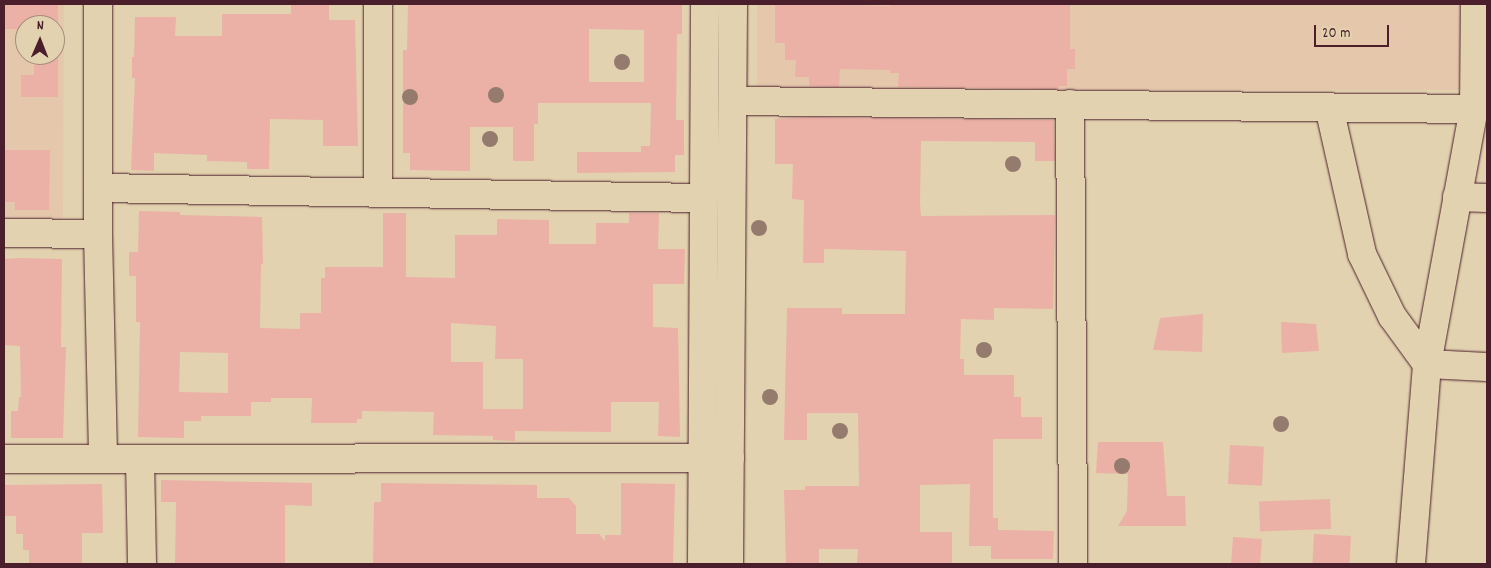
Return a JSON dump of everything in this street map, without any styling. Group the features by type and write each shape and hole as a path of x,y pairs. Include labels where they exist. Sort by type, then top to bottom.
{"street":[{"path":"98,4 98,234 103,459"},
{"path":"378,4 378,191"},
{"path":"705,4 704,198 716,458 729,564"},
{"path":"702,564 716,458 733,101 733,4"},
{"path":"1411,564 1427,364 1474,109 1475,4"},
{"path":"733,101 1474,109"},
{"path":"1070,104 1073,564"},
{"path":"1329,107 1362,254 1392,316 1427,364"},
{"path":"98,188 378,191 704,198"},
{"path":"1457,197 1487,198"},
{"path":"4,233 98,234"},
{"path":"1427,364 1487,367"},
{"path":"140,458 142,564"},
{"path":"4,459 716,458"}],"shaded area":[{"path":"4,4 64,4 64,15 15,15 15,65 64,65 63,225 4,225"},
{"path":"757,4 1461,4 1461,90 757,90"}],"building":[{"path":"4,4 58,4 58,15 15,15 15,29 4,29"},
{"path":"291,4 329,4 329,20 355,20 358,146 323,146 323,120 270,119 269,169 247,169 247,162 207,161 207,155 154,153 154,171 131,170 135,78 132,78 132,57 134,57 135,17 176,17 175,36 222,36 222,14 291,14"},
{"path":"408,4 682,4 682,34 677,34 676,120 684,120 684,155 675,155 675,172 577,173 577,152 641,152 641,146 650,146 651,103 538,103 538,124 534,124 534,161 513,161 513,127 470,127 470,171 410,170 410,153 403,153 403,50 407,50","holes":["589,29 644,30 644,82 589,82"]},
{"path":"775,4 890,6 890,4 1070,4 1070,49 1075,49 1075,69 1067,69 1067,86 1059,86 1059,89 898,87 899,73 890,73 890,70 840,69 839,87 809,86 809,77 795,77 796,60 785,60 785,43 775,43"},
{"path":"34,65 58,65 58,97 21,97 21,75 34,75"},
{"path":"809,117 1054,120 1055,161 1035,161 1035,142 921,141 920,203 921,216 1055,215 1053,309 994,308 994,320 961,319 960,359 964,359 964,375 1014,375 1014,397 1021,397 1021,417 1042,417 1042,439 993,439 993,518 998,518 998,530 1054,531 1053,559 991,559 991,546 969,546 970,484 920,485 920,532 952,532 952,564 857,564 858,549 819,549 819,564 786,564 784,490 805,490 805,486 859,486 858,413 807,413 807,440 784,440 787,308 842,308 842,314 905,314 906,251 824,249 824,263 803,263 804,200 792,199 793,164 775,164 775,119"},
{"path":"4,150 50,150 49,210 15,210 15,202 4,202"},
{"path":"139,211 180,212 180,215 262,217 263,264 261,264 260,328 300,329 300,313 321,313 321,278 325,278 325,267 383,267 383,213 406,213 406,277 455,278 455,235 497,235 497,219 549,220 549,244 596,244 596,223 629,223 629,213 659,213 658,249 685,249 684,284 653,284 653,327 678,328 680,437 658,436 659,402 611,402 611,432 515,431 515,441 493,440 493,436 433,435 434,412 362,411 362,419 357,419 357,423 311,423 312,398 271,398 271,402 251,402 251,416 201,416 201,421 184,421 184,438 138,437 140,322 136,322 136,276 129,276 129,252 138,252","holes":["451,323 496,326 495,359 523,359 523,409 483,409 483,362 451,362","180,352 228,353 228,393 179,392"]},
{"path":"4,259 62,259 61,347 66,347 63,438 11,438 11,411 18,411 19,397 21,397 20,346 4,345"},
{"path":"1203,314 1202,352 1153,350 1160,318"},
{"path":"1281,322 1316,324 1319,351 1282,353"},
{"path":"1098,442 1163,442 1167,496 1185,496 1186,526 1118,526 1127,511 1128,474 1096,473"},
{"path":"1230,445 1264,447 1262,486 1228,484"},
{"path":"161,480 312,483 312,506 285,505 285,564 175,564 176,502 161,502"},
{"path":"381,483 537,485 537,498 569,498 576,506 576,534 599,534 605,541 605,535 621,535 621,483 675,484 673,564 373,564 374,502 381,502"},
{"path":"102,484 103,533 82,533 82,564 29,564 29,550 23,550 23,534 16,534 16,516 4,516 4,485"},
{"path":"1330,499 1331,529 1260,531 1259,501"},
{"path":"1314,534 1351,536 1349,564 1312,564"},
{"path":"1233,537 1262,539 1260,564 1231,564"}]}
